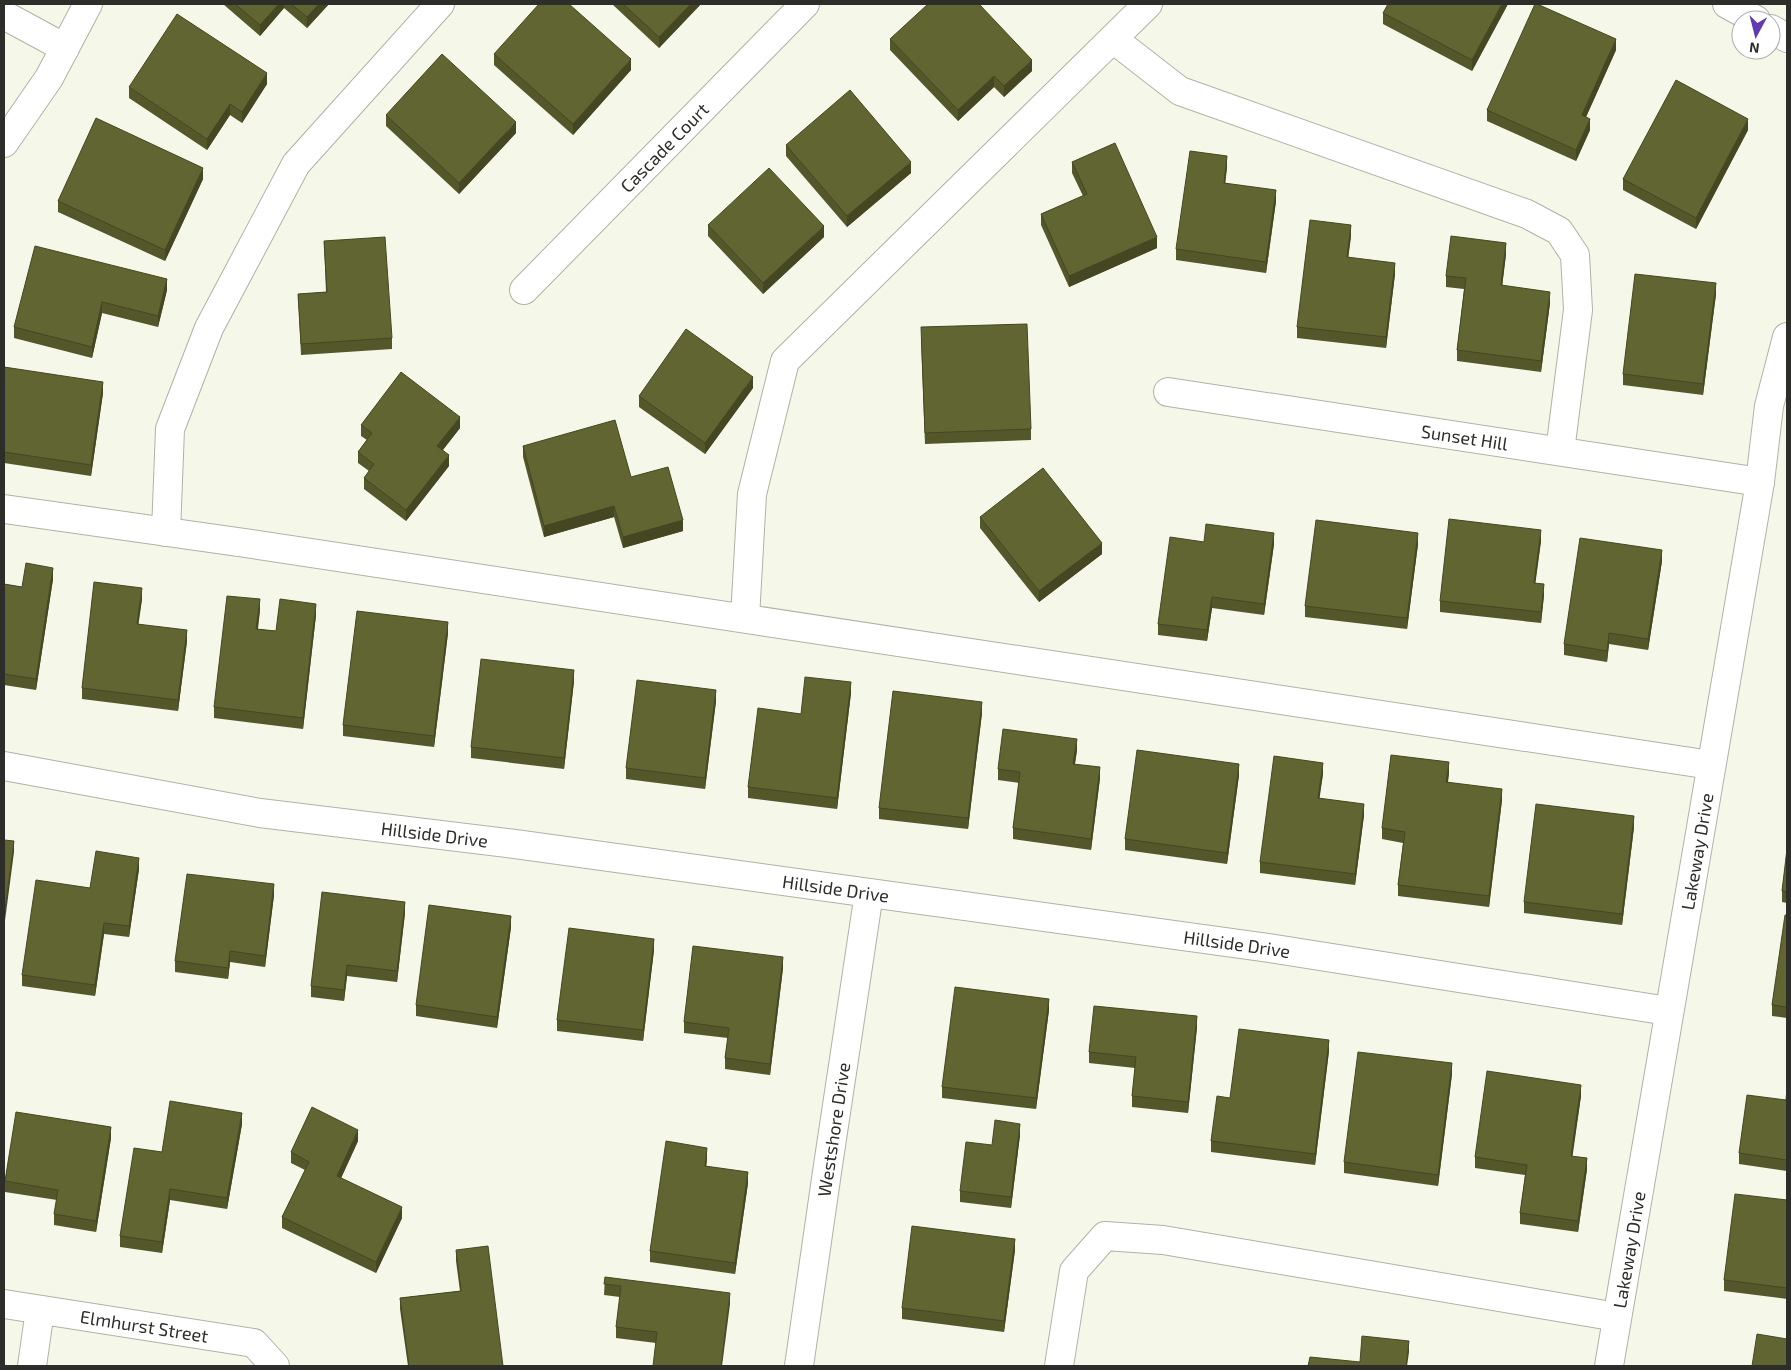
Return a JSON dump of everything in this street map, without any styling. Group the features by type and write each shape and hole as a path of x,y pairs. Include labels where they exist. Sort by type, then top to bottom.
{"street":[{"path":"4,143 50,78 88,4"},
{"path":"166,532 170,429 209,328 296,164 440,4"},
{"name":"Cascade Court","path":"524,290 805,4"},
{"path":"745,618 752,494 785,361 1148,4"},
{"path":"4,16 65,48"},
{"path":"1113,38 1180,91 1527,214 1559,231 1575,255 1578,310 1560,451"},
{"name":"Lakeway Drive","path":"1609,1366 1668,1011 1760,482 1769,406 1787,337"},
{"name":"Sunset Hill","path":"1168,392 1760,482"},
{"path":"4,509 745,618 1711,765"},
{"name":"Hillside Drive","path":"4,766 260,813 525,846 1269,948 1668,1011"},
{"name":"Westshore Drive","path":"799,1366 869,893"},
{"path":"1059,1366 1074,1271 1105,1236 1163,1240 1617,1317"},
{"name":"Elmhurst Street","path":"4,1304 254,1343 275,1366"},
{"path":"32,1366 40,1310"}],"building":[{"path":"235,4 279,4 260,25"},
{"path":"291,4 319,4 307,17"},
{"path":"539,4 569,4 631,59 573,124 494,54"},
{"path":"623,4 691,4 659,37"},
{"path":"928,4 979,4 1032,60 1004,86 994,76 958,110 890,39"},
{"path":"1388,4 1502,4 1472,60 1383,13"},
{"path":"1535,4 1616,39 1582,115 1590,119 1576,150 1487,110"},
{"path":"177,14 267,73 242,112 230,104 207,139 129,87"},
{"path":"442,54 516,122 459,183 386,115"},
{"path":"1676,80 1748,119 1696,218 1623,179"},
{"path":"850,90 911,162 847,216 786,145"},
{"path":"96,118 203,168 165,250 58,201"},
{"path":"1115,143 1157,237 1069,276 1041,214 1087,194 1072,162"},
{"path":"1190,151 1227,156 1224,183 1276,190 1266,262 1176,249"},
{"path":"769,168 824,226 763,283 708,225"},
{"path":"1310,220 1351,225 1347,257 1395,263 1386,337 1297,327"},
{"path":"1451,236 1506,243 1501,285 1550,292 1541,361 1457,350 1466,278 1446,276"},
{"path":"385,237 392,338 301,344 298,294 327,292 324,241"},
{"path":"35,246 167,279 158,316 102,302 92,347 14,327"},
{"path":"1635,274 1716,283 1703,384 1623,374"},
{"path":"1027,324 1031,429 925,433 921,327"},
{"path":"686,329 753,377 705,443 639,396"},
{"path":"4,367 103,382 91,465 4,452"},
{"path":"401,372 460,417 437,446 449,455 406,510 364,478 374,464 358,452 372,433 361,425"},
{"path":"615,420 631,477 668,467 683,520 623,537 614,506 544,526 523,446"},
{"path":"1043,468 1102,543 1039,591 980,517"},
{"path":"1449,519 1541,530 1534,583 1544,584 1541,612 1440,601"},
{"path":"1316,520 1418,533 1407,618 1305,606"},
{"path":"1206,524 1274,533 1264,604 1212,597 1207,630 1158,624 1170,537 1204,542"},
{"path":"1580,538 1662,550 1648,639 1609,633 1607,651 1564,644"},
{"path":"26,563 53,568 36,679 4,674 4,584 22,587"},
{"path":"94,582 142,588 137,624 187,630 178,700 82,688"},
{"path":"227,596 260,599 256,629 276,631 280,599 316,604 303,718 214,707"},
{"path":"357,611 448,622 434,736 343,725"},
{"path":"481,659 574,670 564,758 471,747"},
{"path":"805,677 851,682 837,798 748,787 758,708 801,714"},
{"path":"637,680 716,690 705,778 626,768"},
{"path":"893,691 982,702 968,818 879,808"},
{"path":"1003,729 1077,739 1073,764 1100,767 1091,839 1013,828 1020,772 998,769"},
{"path":"1137,750 1239,764 1227,853 1125,839"},
{"path":"1391,755 1449,762 1446,782 1502,789 1489,896 1398,885 1405,832 1382,828"},
{"path":"1274,756 1323,763 1318,798 1364,804 1355,874 1260,862"},
{"path":"1536,804 1634,816 1622,914 1524,902"},
{"path":"4,840 14,841 4,917"},
{"path":"1787,849 1787,892 1782,891"},
{"path":"96,851 139,858 129,926 104,923 95,985 22,975 36,880 90,888"},
{"path":"187,874 274,884 265,956 230,951 228,968 175,961"},
{"path":"322,892 405,902 397,971 347,965 344,990 311,986"},
{"path":"429,905 511,916 497,1017 416,1005"},
{"path":"1785,915 1787,915 1787,1007 1772,1005"},
{"path":"569,928 654,939 643,1030 557,1020"},
{"path":"693,946 783,957 770,1064 725,1058 729,1028 684,1022"},
{"path":"955,987 1049,999 1036,1098 942,1087"},
{"path":"1094,1006 1197,1016 1188,1102 1132,1096 1136,1057 1089,1052"},
{"path":"1239,1029 1329,1040 1315,1154 1211,1141 1217,1096 1230,1098"},
{"path":"1358,1052 1452,1063 1438,1175 1344,1162"},
{"path":"1487,1071 1581,1085 1571,1156 1587,1158 1578,1221 1520,1213 1527,1165 1475,1157"},
{"path":"1787,1088 1787,1160 1739,1153 1747,1095 1786,1100"},
{"path":"170,1101 242,1113 227,1198 170,1189 162,1242 120,1236 134,1148 162,1152"},
{"path":"312,1107 358,1130 337,1176 402,1207 376,1262 282,1217 309,1162 291,1152"},
{"path":"16,1112 111,1127 96,1221 54,1214 58,1190 5,1181"},
{"path":"995,1120 1020,1124 1011,1197 960,1191 966,1142 992,1145"},
{"path":"666,1141 707,1148 705,1166 748,1172 735,1263 650,1251"},
{"path":"1735,1194 1787,1200 1787,1288 1724,1280"},
{"path":"912,1226 1015,1239 1004,1321 902,1308"},
{"path":"488,1246 503,1366 409,1366 400,1298 461,1291 456,1250"},
{"path":"605,1277 730,1293 721,1366 653,1366 657,1332 616,1327 621,1286 604,1284"},
{"path":"1757,1334 1787,1339 1787,1366 1752,1366"},
{"path":"1362,1336 1409,1341 1406,1366 1308,1366 1310,1357 1360,1362"}]}
